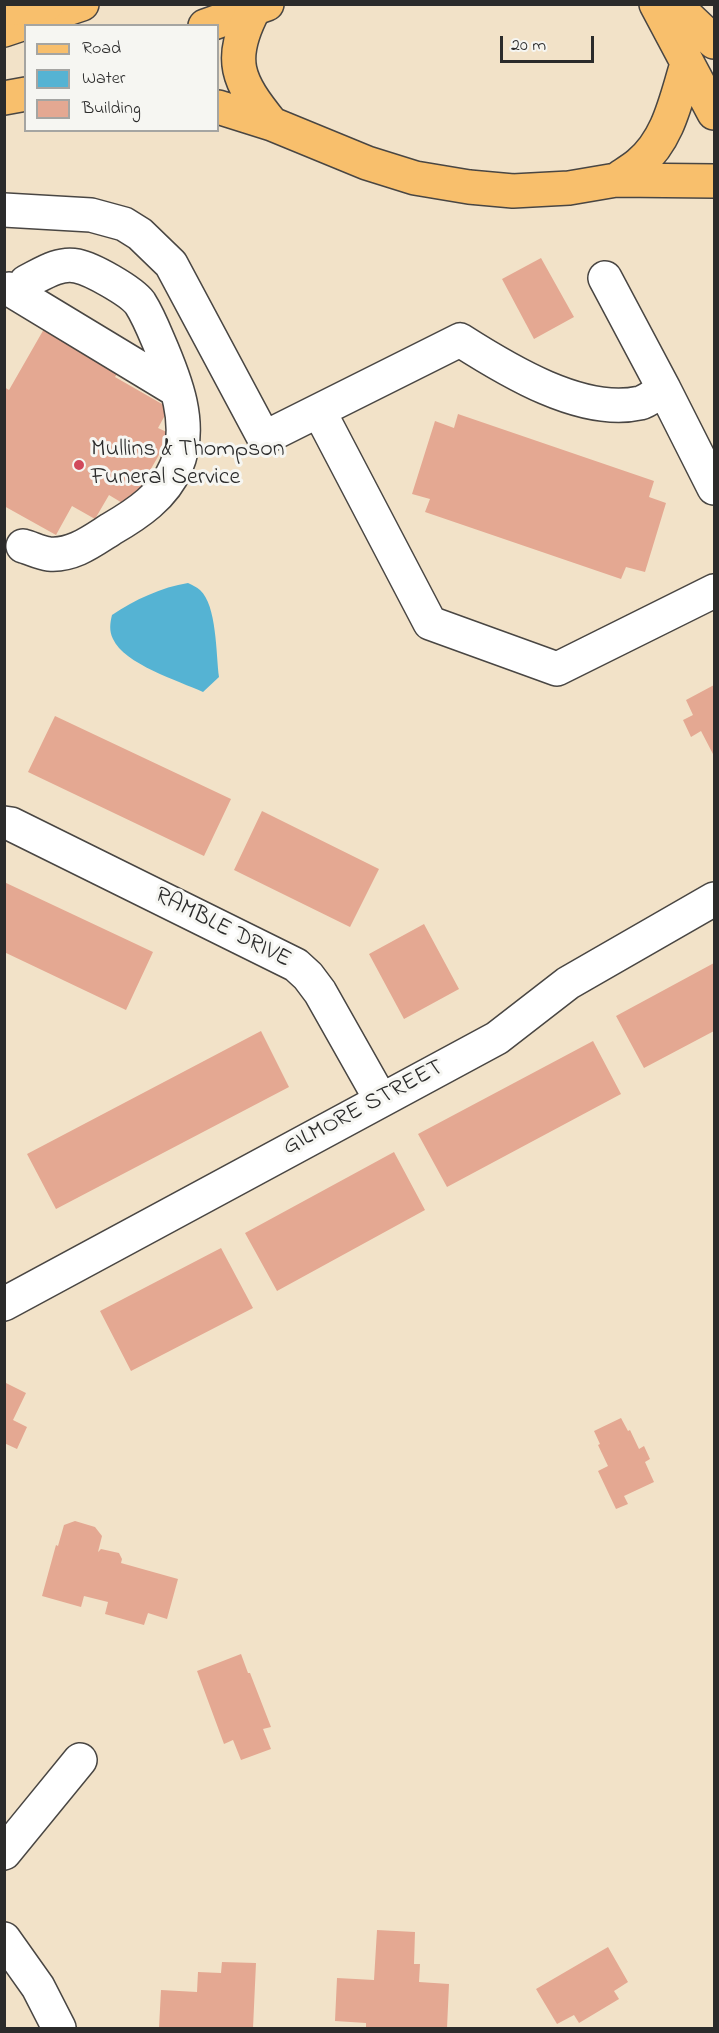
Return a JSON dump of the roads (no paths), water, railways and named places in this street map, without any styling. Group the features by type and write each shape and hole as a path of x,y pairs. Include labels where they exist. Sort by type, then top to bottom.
{"main road":[{"path":"4,9 48,4"},
{"path":"4,30 82,4"},
{"path":"656,4 714,113"},
{"path":"674,4 714,42"},
{"path":"211,24 260,7"},
{"path":"260,7 243,30 237,52 242,78 249,93 272,124"},
{"path":"616,180 640,163 657,145 668,125 687,64"},
{"path":"4,93 24,87"},
{"path":"4,98 24,94"},
{"path":"219,106 272,124 367,163 415,178 469,187 513,191 569,188 616,180 714,181"}],"street":[{"path":"4,210 91,215 124,224 140,234 171,264 264,438 460,340 509,371 559,393 606,406 641,402 664,389"},
{"path":"23,546 48,554 64,553 77,549 135,515 156,497 168,482 176,466 184,428 181,407 172,371 151,323 139,302 131,294 78,266 49,270 18,286 176,390"},
{"path":"605,278 714,488"},
{"path":"318,411 430,623 557,669 714,591"},
{"name":"RAMBLE DRIVE","path":"4,823 11,824 296,965 320,992 381,1100"},
{"name":"GILMORE STREET","path":"4,1304 497,1038 568,983 714,899"},
{"path":"4,1853 80,1760"},
{"path":"4,1939 38,1987 59,2028"}],"water":[{"path":"188,583 199,589 206,597 215,631 219,677 203,692 153,671 128,656 119,648 110,630 112,615 121,609 158,591"}],"place":[{"name":"Mullins & Thompson Funeral Service","path":"79,465"}]}
